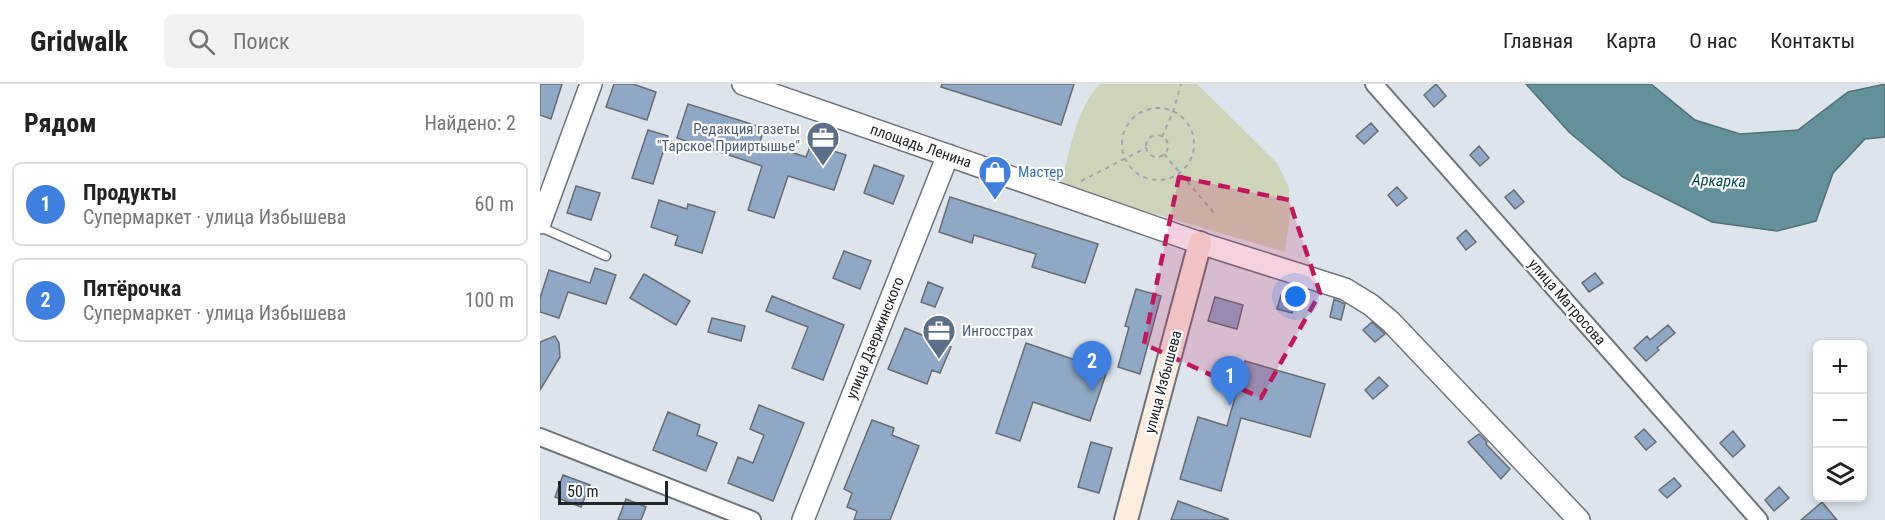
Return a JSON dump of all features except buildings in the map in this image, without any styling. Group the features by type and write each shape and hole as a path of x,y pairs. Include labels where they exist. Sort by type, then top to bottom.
{"main road":[{"name":"улица Избышева","path":"1126,520 1200,243"}],"street":[{"path":"540,225 591,84"},
{"name":"площадь Ленина","path":"743,84 1200,243 1345,290 1371,305 1390,322 1579,520"},
{"name":"улица Матросова","path":"1374,84 1759,520"},
{"name":"улица Дзержинского","path":"803,520 948,155"},
{"path":"540,438 752,520"}],"lane":[{"path":"540,225 606,256"}],"path":[{"path":"1162,137 1173,112 1181,84"},
{"path":"1157,108 1173,112 1187,123 1193,140 1192,157 1180,173 1167,179 1149,180 1134,172 1125,159 1122,141 1124,132 1133,117 1149,109 1157,108"},
{"path":"1078,183 1146,148 1149,138 1158,135 1162,137 1167,145 1164,154"},
{"path":"1146,148 1151,155 1164,154"},
{"path":"1164,154 1214,213"}],"highlighted area":[{"path":"1179,177 1289,200 1320,293 1261,398 1144,344"}],"green space":[{"path":"1100,84 1197,84 1277,163 1289,188 1290,214 1285,252 1061,186 1079,118 1092,93"}],"water":[{"name":"Аркарка","path":"1526,84 1651,84 1695,120 1740,134 1798,130 1848,92 1885,84 1885,137 1865,139 1833,173 1816,221 1777,231 1712,222 1623,177 1569,132"}],"place":[{"name":"Редакция газеты \"Тарское Прииртышье\"","path":"823,167"},
{"name":"Мастер","path":"995,201"},
{"name":"Ингосстрах","path":"939,360"},
{"name":"Пятёрочка","path":"1092,391"},
{"name":"Продукты","path":"1230,406"}]}
